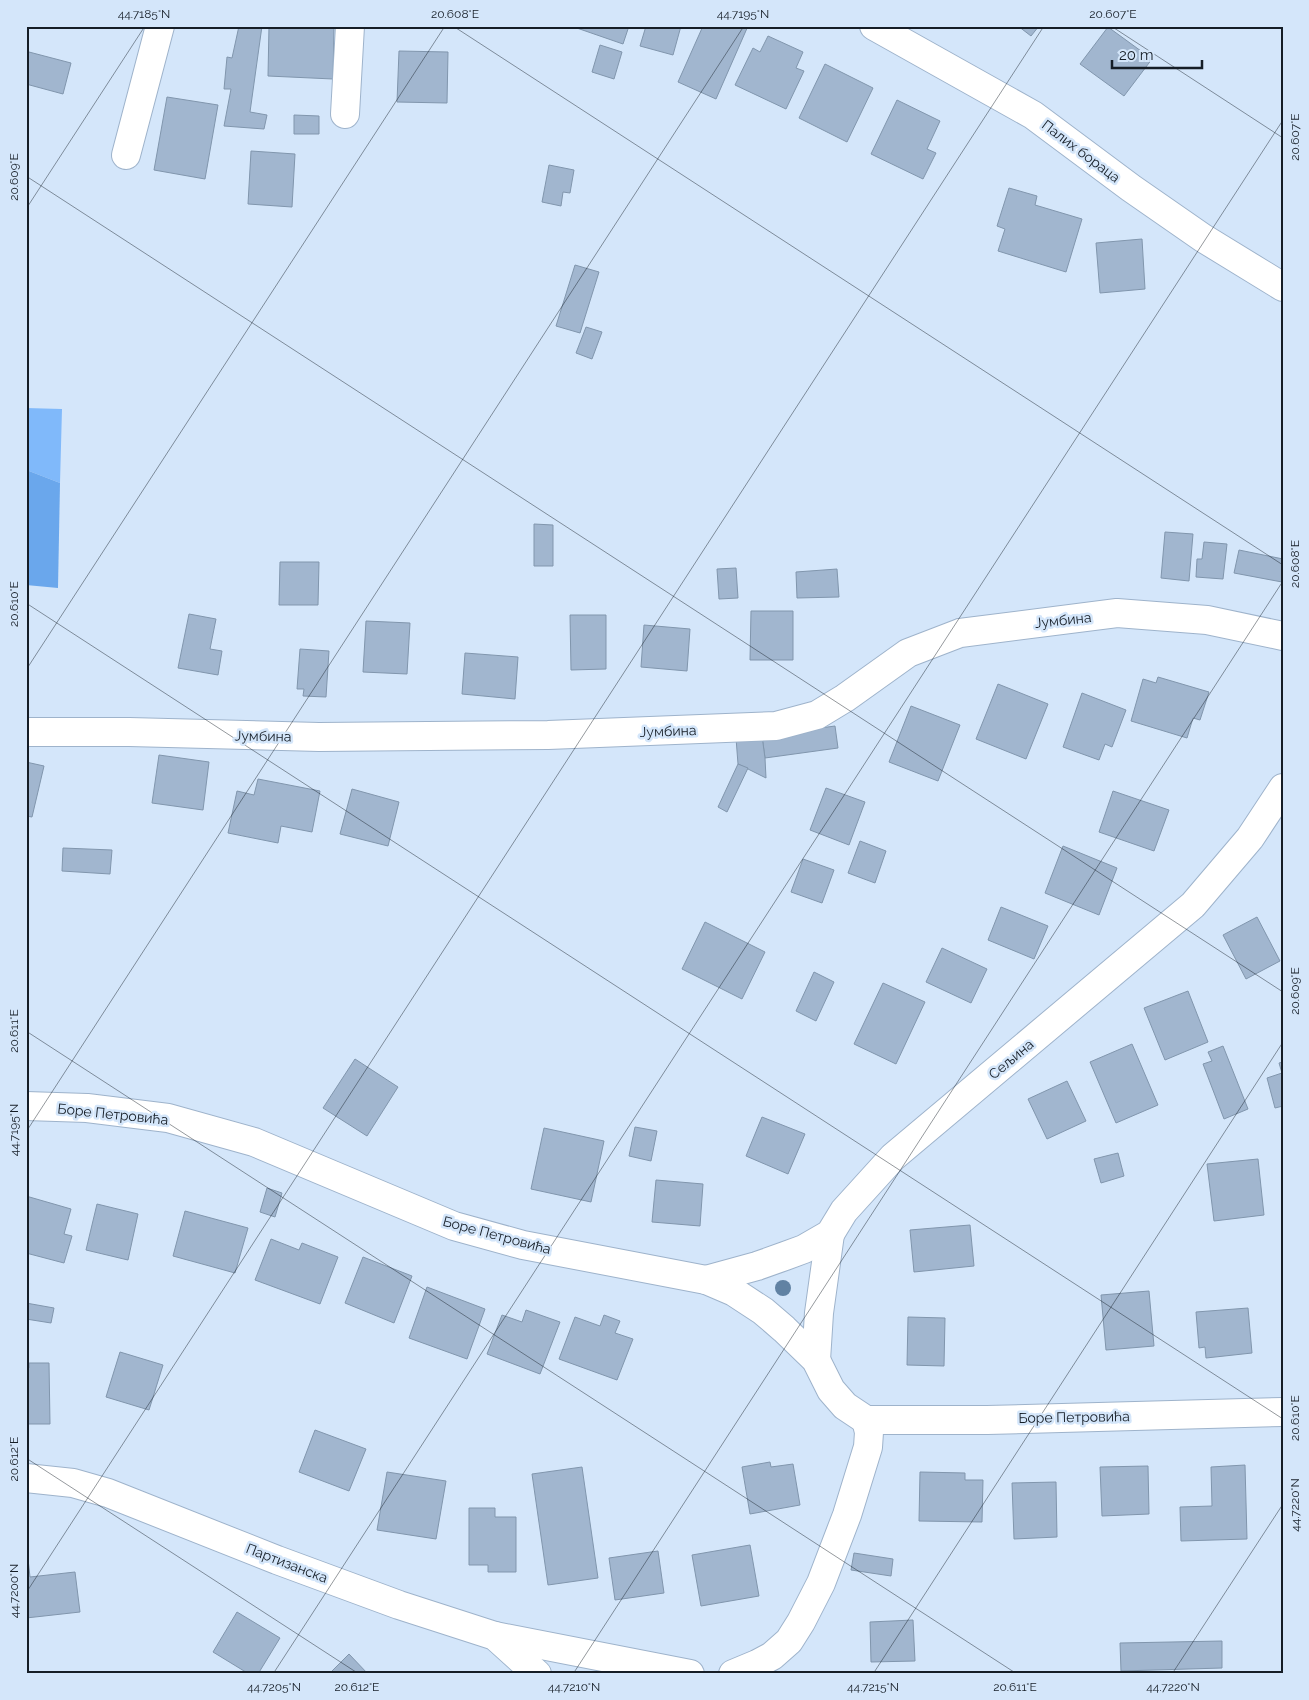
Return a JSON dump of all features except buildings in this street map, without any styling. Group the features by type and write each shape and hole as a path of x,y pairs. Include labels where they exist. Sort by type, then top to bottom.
{"street":[{"path":"126,155 160,26"},
{"path":"345,114 350,26"},
{"name":"Палих бораца","path":"874,26 1033,115 1131,188 1203,238 1283,287"},
{"name":"Јумбина","path":"26,732 129,732 319,737 518,735 776,726 817,715 845,698 908,653 960,633 1117,613 1207,620 1283,636"},
{"name":"Сељина","path":"706,1280 757,1266 804,1249 830,1234 844,1211 892,1157 1193,905 1250,838 1283,788"},
{"name":"Боре Петровића","path":"26,1106 87,1108 168,1118 254,1142 454,1226 523,1245 706,1280 734,1292 784,1329 816,1360 831,1390 845,1406 866,1420 987,1420 1283,1412"},
{"path":"816,1360 819,1313 830,1234"},
{"path":"734,1674 772,1656 789,1640 801,1622 821,1583 847,1515 868,1447 869,1432 866,1420"},
{"name":"Партизанска","path":"26,1478 73,1483 108,1493 312,1573 399,1605 495,1636 537,1674"},
{"path":"495,1636 690,1674"}],"shaded area":[{"path":"26,408 62,409 60,483 29,471 26,472"},
{"path":"29,471 60,483 58,588 26,585 26,472"}]}
